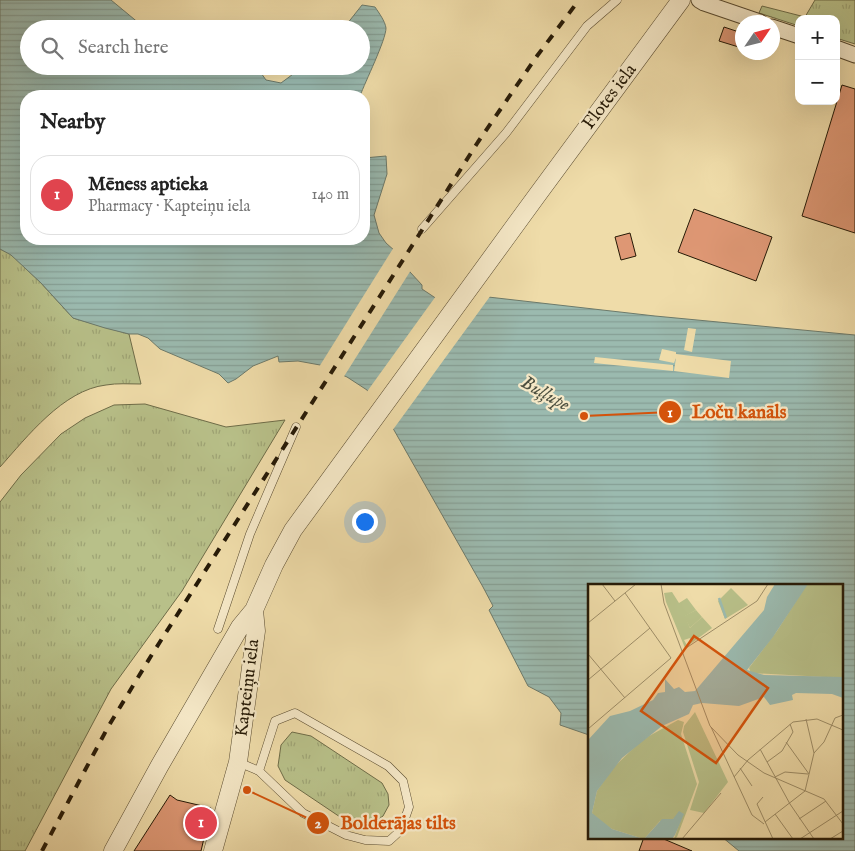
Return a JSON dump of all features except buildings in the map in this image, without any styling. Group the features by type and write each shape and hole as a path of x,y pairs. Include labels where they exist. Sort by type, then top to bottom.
{"street":[{"name":"Flotes iela","path":"293,530 682,0"},
{"path":"699,0 704,4 738,15"},
{"path":"780,30 795,35"},
{"path":"840,49 855,55"},
{"name":"Kapteiņu iela","path":"213,851 238,762 256,631 254,610 274,565 293,530"},
{"path":"113,851 160,765 240,627 254,610"}],"lane":[{"path":"422,229 506,133 587,26 618,0"},
{"path":"218,628 250,534 296,427"},
{"path":"238,762 259,771 303,813 346,835 364,840 389,840 401,830 409,807 403,780 388,766 295,713 275,721 259,771"}],"green space":[{"path":"815,0 855,0 855,44 840,39 840,15 806,15"},
{"path":"762,6 797,15 795,15 795,25 780,20 780,15 759,13"},
{"path":"0,249 11,254 73,318 129,334 141,384 106,385 90,389 75,396 61,405 34,429 0,467"},
{"path":"145,404 226,427 285,420 182,591 111,689 25,851 0,851 0,502 21,475 61,434 85,418 114,405"},
{"path":"292,732 311,736 382,783 388,794 389,805 383,816 374,823 349,823 285,780 278,766 281,745"}],"water":[{"name":"Buļļupe","path":"0,0 111,0 135,20 20,20 20,75 262,75 266,80 281,83 292,75 369,75 363,90 20,90 20,245 370,245 370,157 386,156 387,174 374,215 379,233 422,285 422,289 440,301 447,300 453,293 655,316 855,335 855,851 739,851 723,838 842,838 842,584 588,584 588,735 560,725 561,713 549,697 528,686 489,610 493,606 483,587 390,423 367,390 347,377 320,365 298,361 279,362 278,356 253,366 228,383 219,374 160,349 148,338 73,318 41,283 11,255 0,249"},
{"path":"362,5 375,7 386,28 370,72 370,20 350,20"}],"pier":[{"path":"394,247 411,270 343,378 319,367"},
{"path":"453,290 491,295 392,431 366,393 436,296 441,299 446,298"},
{"path":"688,328 696,329 692,352 684,350"},
{"path":"662,349 676,352 676,354 731,361 729,378 674,371 676,358 674,363 659,360"},
{"path":"595,357 673,365 673,371 594,363"}],"railway":[{"path":"42,851 108,727 151,656 478,142 537,56 579,0"}],"place":[{"name":"Loču kanāls","path":"584,416"},
{"name":"Bolderājas tilts","path":"247,790"},
{"name":"Mēness aptieka","path":"201,823"}]}
